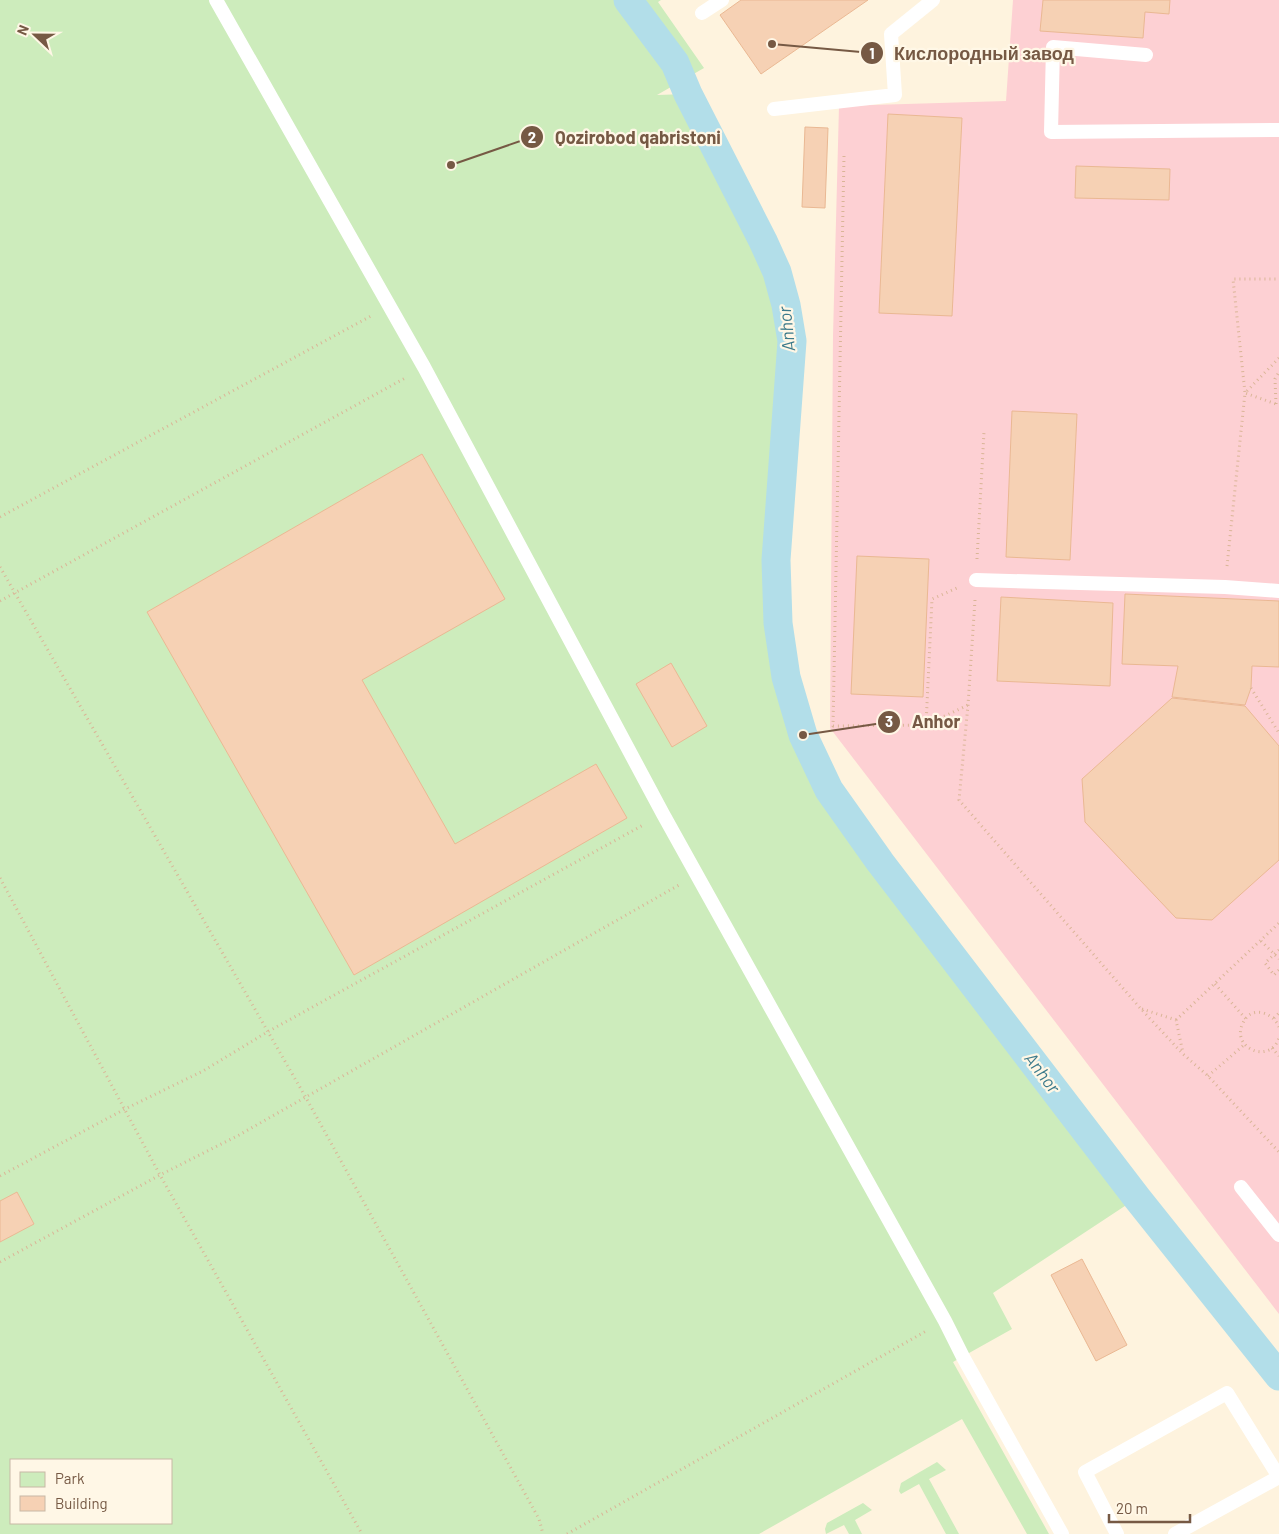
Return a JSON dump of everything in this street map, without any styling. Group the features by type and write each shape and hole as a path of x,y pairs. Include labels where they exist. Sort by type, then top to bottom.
{"lane":[{"path":"216,0 424,367 663,814 1062,1534"},
{"path":"702,14 722,0"},
{"path":"774,109 895,95 890,34 934,0"},
{"path":"1146,55 1053,47 1051,132 1279,130"},
{"path":"976,580 1225,587 1279,591"},
{"path":"1241,1187 1279,1235"},
{"path":"1117,1534 1085,1472 1227,1393 1279,1476 1175,1534"}],"path":[{"path":"844,156 833,726 926,725 968,705"},
{"path":"1225,587 1246,393 1233,279 1279,279"},
{"path":"0,517 390,306"},
{"path":"1246,393 1279,358"},
{"path":"0,601 424,367"},
{"path":"1246,393 1277,405 1275,379 1279,372"},
{"path":"984,432 968,705 959,800 1141,1009 1183,1054 1208,1076 1279,1152"},
{"path":"0,567 305,1096 539,1519 543,1534"},
{"path":"926,725 932,599 976,580"},
{"path":"1251,688 1279,733"},
{"path":"0,1176 125,1109 203,1071 268,1031 663,814"},
{"path":"0,1262 160,1175 239,1135 697,875"},
{"path":"0,878 160,1175 362,1534"},
{"path":"1176,1020 1279,923"},
{"path":"1261,941 1279,959"},
{"path":"1279,950 1265,963 1274,975 1279,970"},
{"path":"1215,984 1246,1018"},
{"path":"1141,1009 1176,1020"},
{"path":"1279,1027 1274,1018 1260,1012 1246,1018 1240,1031 1244,1045 1256,1052 1272,1048 1279,1038"},
{"path":"1274,1018 1279,1013"},
{"path":"1176,1020 1183,1054"},
{"path":"1208,1076 1244,1045"},
{"path":"1272,1048 1279,1056"},
{"path":"568,1534 945,1321"}],"shaded area":[{"path":"1013,0 1279,0 1279,1314 830,728 833,336 839,106 1006,101"}],"green space":[{"path":"0,0 661,0 658,2 704,68 657,95 688,94 763,241 777,272 786,305 792,341 776,560 778,623 786,677 803,735 829,790 880,862 1137,1198 993,1293 1012,1329 953,1362 1049,1534 1027,1534 962,1419 759,1534 0,1534"},
{"path":"937,1462 946,1470 929,1479 959,1534 946,1534 919,1484 901,1494 899,1491 901,1483"},
{"path":"863,1503 872,1510 855,1520 862,1534 849,1534 844,1525 826,1534 827,1523"}],"building":[{"path":"741,0 868,0 761,74 720,15"},
{"path":"1043,0 1170,0 1169,14 1145,12 1143,38 1040,31"},
{"path":"888,114 962,118 952,316 879,313"},
{"path":"805,127 828,128 825,208 802,207"},
{"path":"1076,166 1170,169 1169,200 1075,198"},
{"path":"1012,411 1077,414 1070,560 1006,557"},
{"path":"422,454 505,599 362,680 455,844 596,764 627,818 354,975 147,612"},
{"path":"857,556 929,559 923,697 851,694"},
{"path":"1125,594 1279,601 1279,667 1252,666 1251,688 1245,705 1172,697 1178,666 1122,664"},
{"path":"1001,597 1113,603 1110,686 997,681"},
{"path":"671,663 707,726 672,747 636,684"},
{"path":"1172,698 1245,706 1279,746 1279,860 1212,920 1176,918 1085,822 1082,779"},
{"path":"17,1192 34,1224 0,1242 0,1201"},
{"path":"1082,1259 1127,1345 1096,1361 1051,1275"}],"waterway":[{"name":"Anhor","path":"628,0 675,63 688,94 763,241 777,272 786,305 792,341 776,560 778,623 786,677 803,735 829,790 880,862 1137,1198 1279,1376"}],"place":[{"name":"Кислородный завод","path":"772,44"},
{"name":"Qozirobod qabristoni","path":"451,165"},
{"name":"Anhor","path":"803,735"}]}
